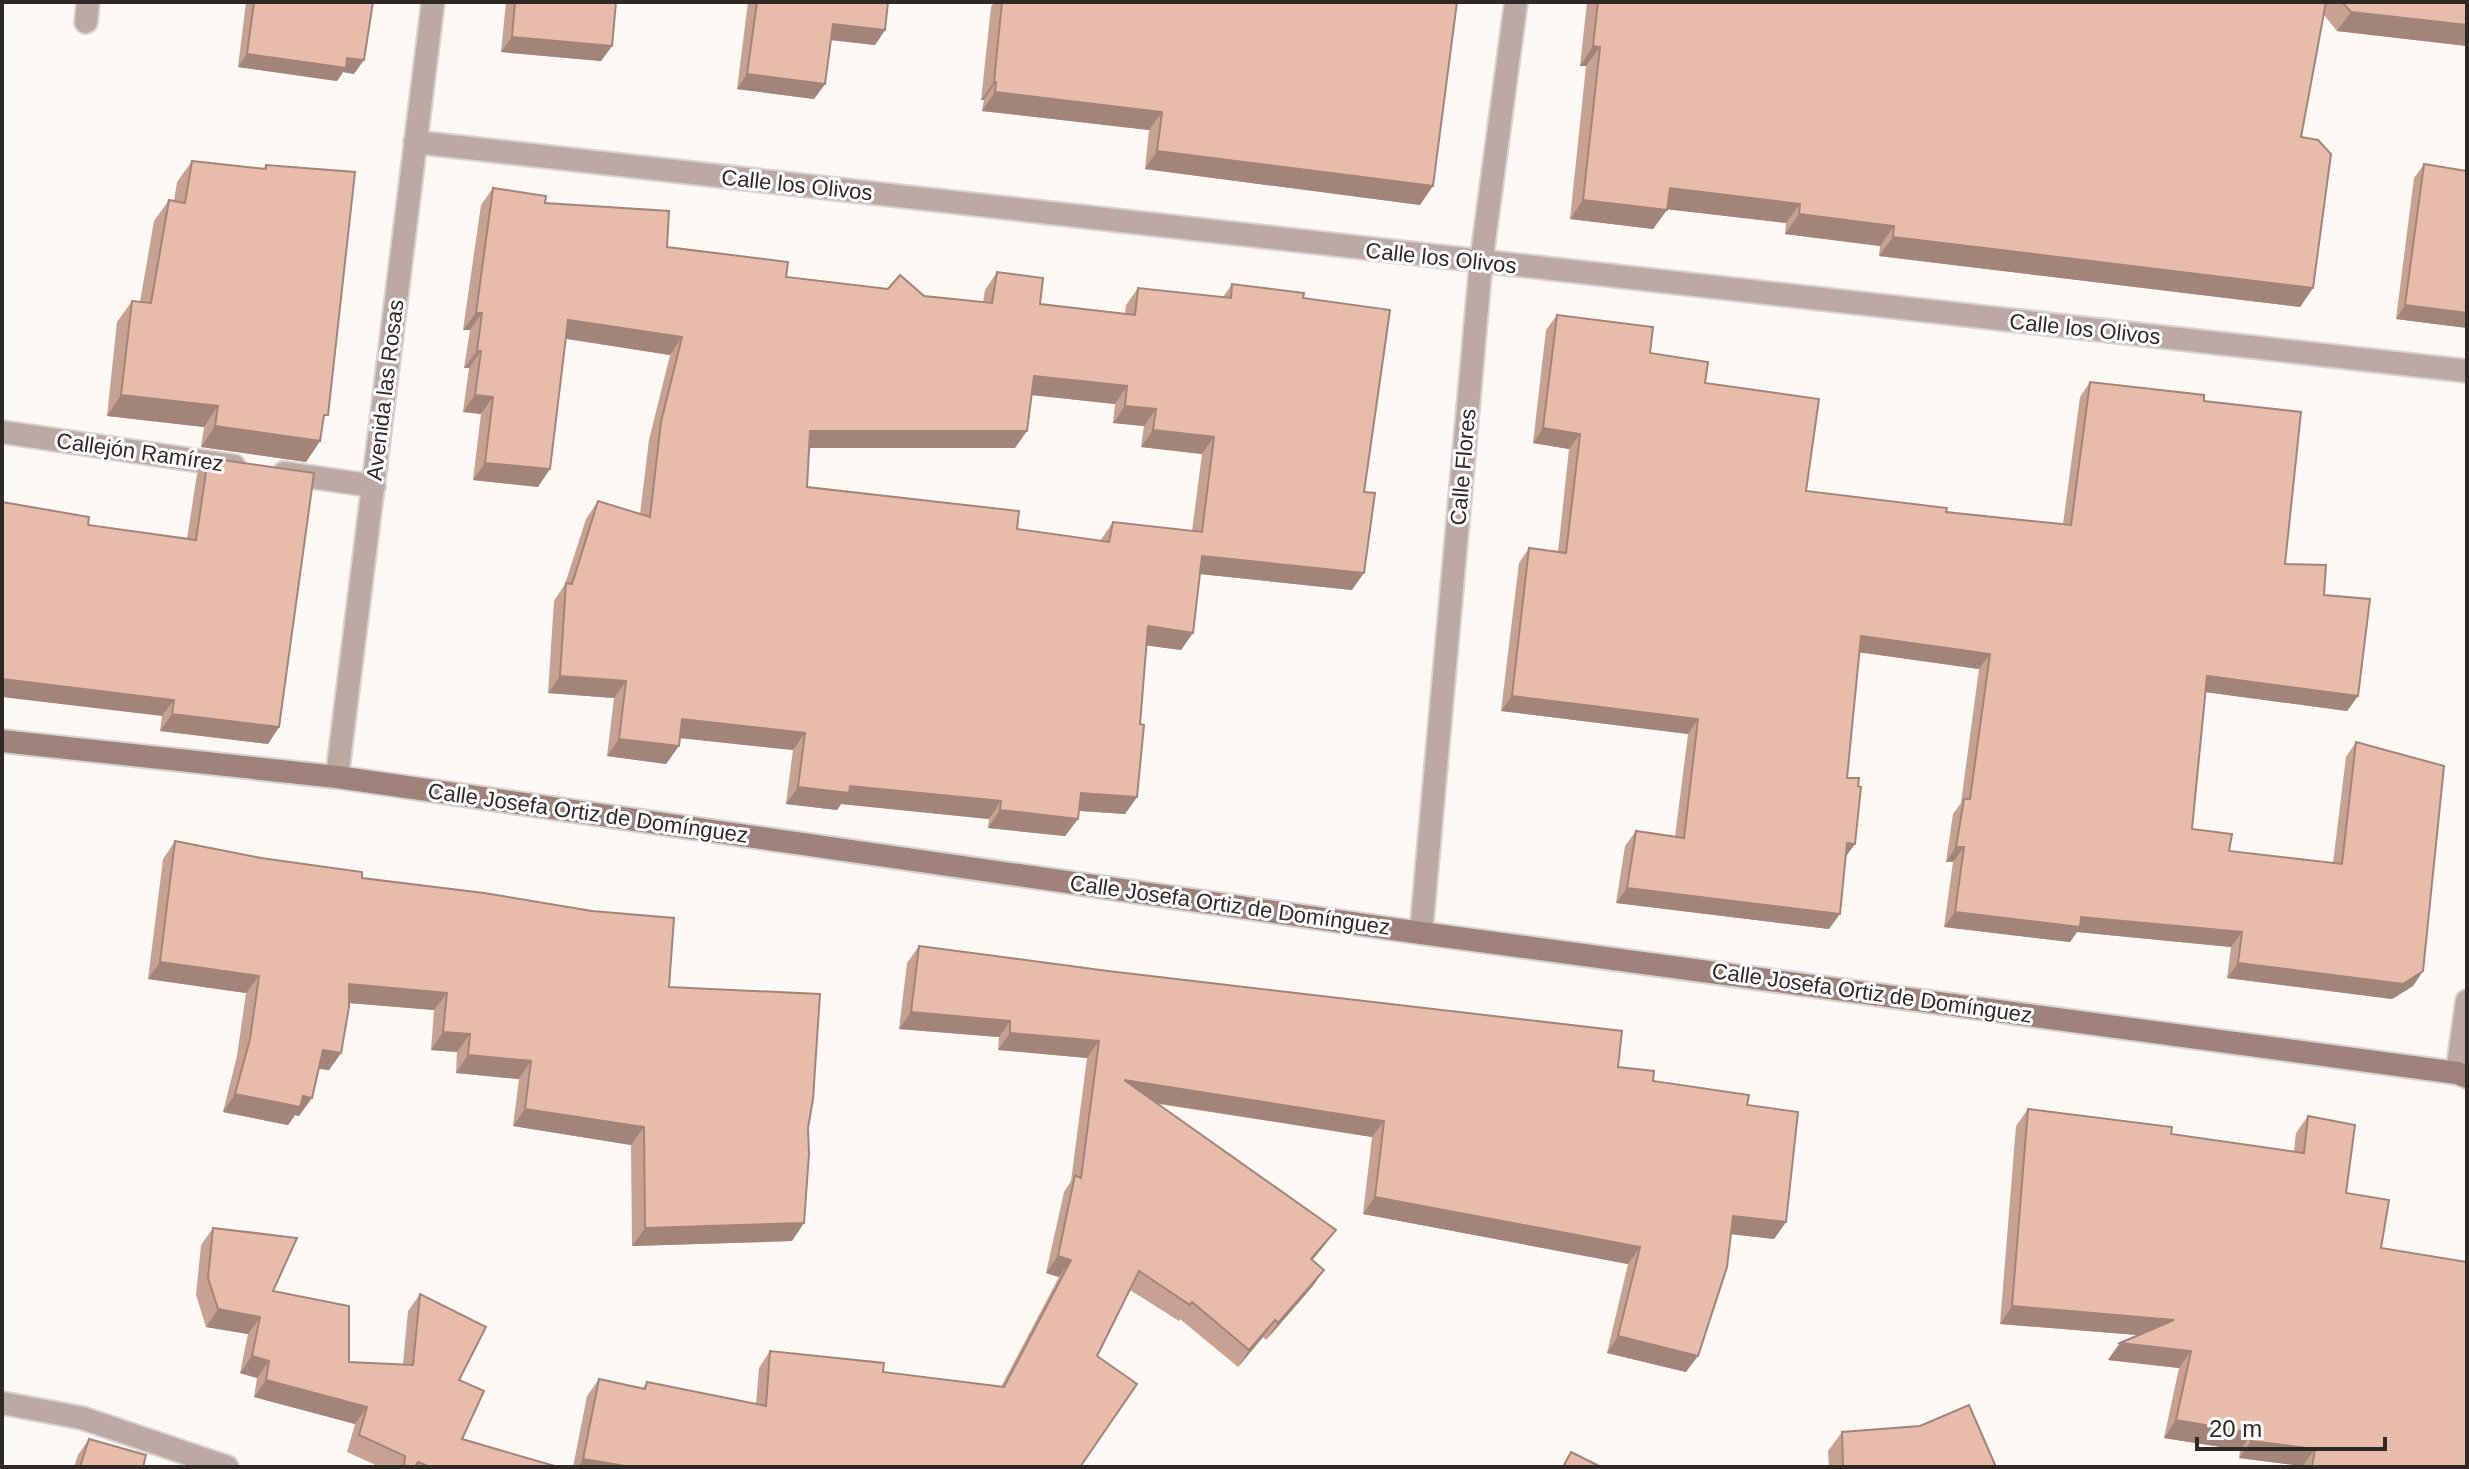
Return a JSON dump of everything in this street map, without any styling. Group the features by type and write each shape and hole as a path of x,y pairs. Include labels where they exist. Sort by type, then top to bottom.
{"main road":[{"name":"Calle Josefa Ortiz de Domínguez","path":"2,741 337,777 1421,933 2462,1075"}],"street":[{"name":"Avenida las Rosas","path":"337,777 433,2"},
{"name":"Calle Flores","path":"1421,933 1481,263 1516,2"},
{"name":"Calle los Olivos","path":"415,142 2467,371"},
{"name":"Callejón Ramírez","path":"2,432 374,486"},
{"path":"2462,1075 2467,1001"},
{"path":"2,1403 82,1418 227,1467"}],"building":[{"path":"254,2 373,2 364,60 347,58 346,68 247,54"},
{"path":"515,2 616,2 612,46 512,37"},
{"path":"757,2 888,2 885,30 833,24 825,84 747,74"},
{"path":"1002,2 1457,2 1433,186 1157,151 1162,112 995,92"},
{"path":"1598,2 2326,2 2301,137 2318,140 2331,154 2313,288 1893,237 1894,226 1799,214 1800,204 1670,188 1667,210 1583,200 1600,47 1593,46"},
{"path":"2342,2 2467,2 2467,25 2351,12"},
{"path":"192,161 266,169 266,165 355,172 328,415 324,415 320,441 215,426 218,406 121,395 132,301 151,303 169,200 185,203"},
{"path":"2424,164 2467,171 2467,313 2405,305"},
{"path":"493,188 546,196 545,203 669,211 667,247 788,262 786,277 888,289 900,275 924,296 992,303 997,272 1043,278 1040,304 1135,315 1138,288 1231,298 1232,284 1304,293 1303,298 1390,310 1364,492 1375,493 1364,573 1202,556 1193,633 1148,626 1137,797 1081,793 1078,819 1000,810 1001,801 850,786 849,793 798,787 805,733 682,719 679,746 619,739 626,681 560,676 566,583 572,584 598,501 650,517 661,422 682,337 568,320 550,469 485,463 493,397 475,395 482,313 476,313","holes":["1034,376 1127,386 1125,406 1156,409 1153,430 1214,437 1202,532 1113,522 1109,542 1017,529 1019,511 807,487 810,431 1027,431"]},
{"path":"1557,315 1653,327 1650,353 1708,362 1705,383 1819,399 1806,491 1947,508 1946,512 2071,525 2090,382 2204,395 2204,401 2301,412 2285,564 2326,565 2324,595 2370,599 2358,696 2207,676 2192,829 2232,834 2229,851 2342,864 2356,742 2444,766 2423,971 2403,984 2238,963 2242,932 2081,917 2080,927 1955,912 1964,847 1956,847 1964,799 1970,799 1990,654 1861,636 1847,778 1859,778 1858,786 1861,787 1855,844 1847,843 1840,914 1627,888 1636,831 1684,838 1698,719 1512,696 1529,548 1566,553 1580,434 1543,428"},
{"path":"208,458 314,473 279,727 172,714 174,700 2,679 2,502 89,517 88,525 196,540"},
{"path":"175,841 261,858 362,872 362,878 484,893 592,911 674,918 669,987 820,994 808,1128 804,1223 645,1228 644,1127 525,1109 531,1061 468,1055 470,1034 443,1032 447,993 349,984 349,1007 341,1053 323,1050 312,1098 303,1096 300,1107 235,1094 250,1039 259,976 160,962"},
{"path":"919,946 1622,1031 1618,1067 1654,1071 1653,1081 1749,1095 1747,1105 1798,1112 1786,1222 1733,1216 1727,1267 1698,1356 1618,1336 1640,1247 1375,1197 1384,1121 1124,1080 1336,1230 1311,1259 1324,1270 1278,1323 1275,1320 1249,1350 1192,1302 1190,1305 1139,1271 1097,1356 1137,1384 1080,1467 631,1467 583,1459 599,1379 645,1389 647,1382 766,1406 770,1351 884,1363 883,1372 1004,1387 1071,1260 1058,1256 1075,1175 1081,1178 1099,1041 1010,1033 1010,1021 911,1012"},
{"path":"2028,1109 2172,1127 2171,1134 2304,1153 2308,1116 2355,1125 2346,1193 2389,1200 2381,1248 2467,1262 2467,1467 2312,1467 2315,1449 2251,1441 2252,1433 2176,1420 2191,1351 2120,1343 2174,1320 2012,1306"},
{"path":"213,1228 297,1238 273,1291 349,1306 349,1362 413,1365 420,1294 486,1327 459,1380 484,1391 462,1439 558,1467 430,1467 418,1462 415,1467 404,1467 405,1456 359,1435 367,1407 266,1380 269,1361 252,1356 260,1317 218,1309 208,1278"},
{"path":"1969,1405 1996,1467 1843,1467 1842,1432 1920,1426"},
{"path":"89,1439 146,1455 143,1467 80,1467"},
{"path":"1571,1452 1601,1467 1563,1467"}]}
